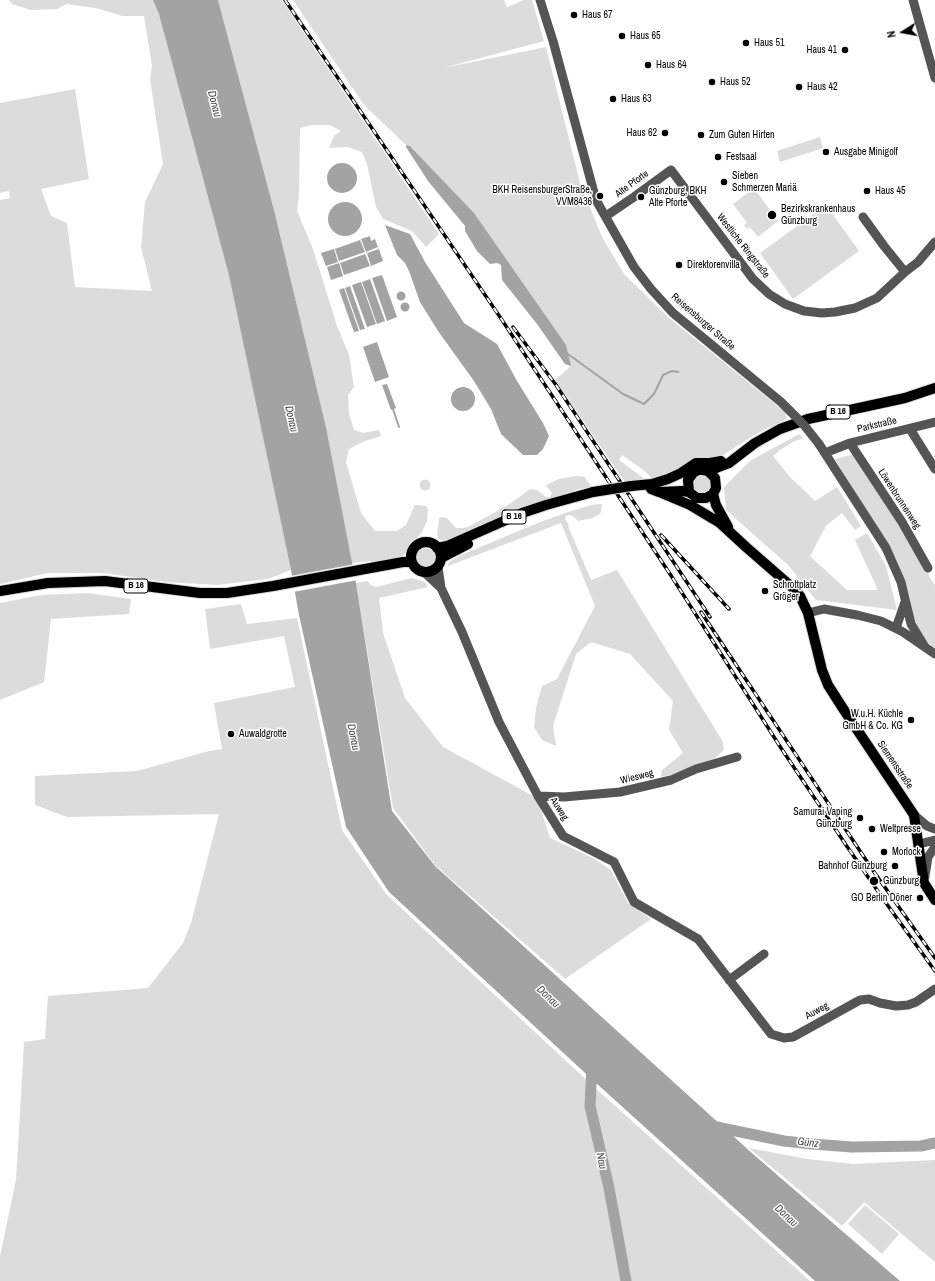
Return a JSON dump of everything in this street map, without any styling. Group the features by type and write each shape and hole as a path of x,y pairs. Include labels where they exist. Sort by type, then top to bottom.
{"main road":[{"name":"B 16","path":"437,548 447,546 528,511 559,500 632,488 654,488 677,484 688,480 693,473 698,470 708,471 729,463 756,443 780,429 808,419 905,398 935,388"},
{"name":"B 16","path":"654,488 696,464 710,464 719,462 747,450"},
{"name":"B 16","path":"713,494 716,488 716,482 729,463"},
{"path":"708,471 712,474 716,482"},
{"path":"688,480 687,486 689,492"},
{"name":"B 16","path":"654,488 689,492 692,496 701,499"},
{"path":"654,488 690,504 720,523"},
{"name":"B 16","path":"458,541 482,537 551,508 594,494"},
{"path":"720,523 701,499 713,494 719,511 733,536"},
{"name":"Siemensstraße","path":"720,523 746,548 793,588 803,600 808,613 822,670 828,685 914,815 924,883"},
{"path":"439,563 482,537"},
{"path":"425,542 430,543 437,548 441,555 439,563 434,570 424,572 417,569 412,562 411,555 418,545 425,542"},
{"name":"B 16","path":"0,591 44,583 105,582 200,593 227,593 403,562 412,562"},
{"path":"924,883 935,900"}],"street":[{"name":"Reisensburger Straße","path":"540,0 553,41 596,200 634,267 651,289 673,312 781,402 804,425 819,444 886,548 901,582 911,624 925,647"},
{"path":"912,0 935,78"},
{"name":"Alte Pforte","path":"606,216 671,170"},
{"name":"Westliche Ringstraße","path":"671,170 753,279 769,294 785,304 804,311 822,313 835,312 855,308 877,298 918,262 935,242"},
{"path":"863,217 905,272"},
{"name":"Parkstraße","path":"825,453 850,443 935,422"},
{"path":"910,429 935,469"},
{"name":"Löwenbrunnenweg","path":"850,443 902,522 928,568"},
{"name":"Auweg","path":"439,563 441,588 462,632 499,722 538,796 563,836 614,862 634,902 698,940 771,1034 784,1038 793,1037 860,1000 869,1000 896,1006 908,1005 916,1002 935,989"},
{"name":"Auweg","path":"424,572 441,588"},
{"path":"896,628 905,602"},
{"path":"808,613 824,609 875,620 896,628 935,654"},
{"name":"Wiesweg","path":"538,796 564,797 620,792 671,780 696,770 737,757"},
{"path":"914,815 927,826 935,829"},
{"path":"919,844 935,840"},
{"path":"924,883 928,857 935,847"},
{"path":"729,980 764,954"}],"shaded area":[{"path":"9,0 154,0 160,14 230,275 291,570 268,579 218,585 166,582 103,573 48,573 0,584 0,200 10,198 9,191 0,193 0,103 75,89 89,179 41,189 51,216 67,223 75,287 152,291 141,247 145,202 163,164 150,79 152,66 144,16 122,16 96,8 66,4 57,9 31,10 12,4"},
{"path":"218,0 282,0 439,234 426,247 412,231 383,219 376,207 367,164 362,152 348,147 329,148 334,136 341,131 330,125 312,125 300,128 299,196 297,211 313,249 337,326 349,355 354,387 348,395 349,414 354,430 363,433 379,430 381,436 365,441 349,449 346,462 361,513 375,531 397,531 406,525 415,505 426,506 428,509 427,521 422,532 403,556 398,558 372,564 371,561 352,563 326,427 274,210"},
{"path":"293,0 504,0 507,7 524,0 532,0 544,41 443,68 546,47 580,183 602,237 624,274 668,317 785,412 787,418 780,424 767,428 720,457 655,479 651,478 645,471 622,455 619,460 643,478 642,481 625,482 555,380 571,366 474,213 410,146 406,145 364,105"},
{"path":"820,137 823,148 780,162 777,151"},
{"path":"754,188 778,221 758,237 750,227 747,229 744,225 747,223 733,204"},
{"path":"826,205 859,251 793,299 760,253"},
{"path":"799,434 803,438 793,442 773,456 789,476 815,501 837,487 861,526 855,530 842,513 826,526 810,556 847,590 878,590 855,540 867,533 886,566 897,610 816,600 788,565 726,510 724,487 750,461"},
{"path":"855,454 921,554 930,578 935,585 935,648 926,641 911,618 910,598 896,559 835,459"},
{"path":"701,474 708,477 711,484 708,491 701,494 694,491 691,484 694,477"},
{"path":"577,476 585,477 591,487 579,489 449,542 438,538 437,534 439,519 441,517 447,518 456,528 468,527 508,505 529,490 537,490 546,497 550,497 552,493 546,486 548,484 559,479"},
{"path":"425,479 429,481 431,485 429,489 425,491 421,489 419,485 421,481"},
{"path":"602,504 601,512 593,518 578,521 570,515 566,516 565,519 569,525 568,526 591,580 617,570 723,742 724,750 715,758 677,773 661,777 662,770 683,753 669,730 673,701 630,654 591,642 576,654 553,726 556,746 542,740 534,727 536,708 542,686 557,679 595,606 561,523 448,566 449,562 459,556 540,522 591,505"},
{"path":"426,548 433,551 436,558 433,565 426,568 419,565 416,558 419,551"},
{"path":"412,578 425,582 428,587 379,598 383,633 405,698 443,747 537,798 550,838 593,858 611,870 628,903 651,919 565,979 435,865 393,808 356,583 367,581 376,587"},
{"path":"87,593 131,599 129,614 51,619 44,682 0,700 0,603 41,595"},
{"path":"241,604 247,624 297,618 342,830 386,894 593,1086 810,1281 0,1281 0,1256 16,1180 24,1042 45,1039 48,996 148,988 183,943 191,923 219,814 67,817 35,805 35,776 137,771 209,751 222,749 214,703 295,687 284,636 210,649 205,609"},
{"path":"749,1148 807,1159 853,1164 935,1160 935,1262 864,1202 842,1226"},
{"path":"865,1205 899,1234 882,1254 848,1224"}],"water":[{"name":"Donau","path":"153,0 218,0 274,210 326,427 356,583 392,811 435,866 753,1154 900,1281 815,1281 596,1083 389,892 346,827 299,615 291,570 229,275 159,14"},
{"path":"406,145 410,146 474,213 566,345 571,366 565,364 537,324 502,280 501,265 497,263 490,264 477,251 465,231 465,226 428,181"},
{"path":"342,163 348,164 356,172 356,184 348,192 342,193 336,192 328,184 327,178 328,172 336,164"},
{"path":"342,202 348,202 357,207 361,213 361,225 357,231 348,236 342,236 333,231 328,222 328,216 333,207"},
{"path":"385,225 410,234 425,262 464,323 497,344 549,436 543,449 537,455 523,455 501,434 491,409 474,381 438,331 420,302 409,271 405,263 397,255"},
{"path":"370,236 371,241 375,239 378,247 366,252 361,239"},
{"path":"360,240 365,252 339,261 335,249"},
{"path":"334,249 338,262 326,266 321,253"},
{"path":"379,249 383,261 371,266 367,253"},
{"path":"365,254 370,266 344,275 340,263"},
{"path":"339,263 343,276 331,280 327,267"},
{"path":"382,275 397,317 387,321 372,278"},
{"path":"370,279 385,321 377,324 362,282"},
{"path":"361,282 376,324 367,327 352,285"},
{"path":"350,286 365,329 360,330 345,288"},
{"path":"344,288 359,331 354,332 339,290"},
{"path":"401,291 406,296 401,301 396,296"},
{"path":"405,302 410,307 405,312 400,307"},
{"path":"377,342 389,377 375,382 363,347"},
{"path":"387,384 396,408 391,410 382,385"},
{"path":"463,387 468,388 474,394 474,404 468,410 463,411 458,410 452,404 451,399 452,394 458,388"}],"pier":[{"path":"355,564 358,580 293,592 290,576"}],"waterway":[{"path":"568,354 623,394 644,404 654,394 663,375 672,371 678,372"},
{"path":"393,409 399,427"},
{"name":"Nau","path":"592,1065 590,1106 609,1188 626,1281"},
{"name":"Günz","path":"712,1126 784,1141 812,1144 852,1147 921,1146 935,1143"}],"railway":[{"path":"285,0 500,317 670,574 781,748 886,903 935,971"},
{"path":"513,327 556,385 710,617"},
{"path":"661,535 729,609"},
{"path":"701,612 872,869 935,958"}],"place":[{"name":"Haus 67","path":"574,15"},
{"name":"Haus 65","path":"622,36"},
{"name":"Haus 51","path":"746,43"},
{"name":"Haus 41","path":"845,50"},
{"name":"Haus 64","path":"648,65"},
{"name":"Haus 52","path":"712,82"},
{"name":"Haus 42","path":"799,87"},
{"name":"Haus 63","path":"613,99"},
{"name":"Haus 62","path":"665,133"},
{"name":"Zum Guten Hirten","path":"701,135"},
{"name":"Ausgabe Minigolf","path":"826,152"},
{"name":"Festsaal","path":"718,157"},
{"name":"Sieben Schmerzen Mariä","path":"724,182"},
{"name":"Haus 45","path":"867,191"},
{"name":"BKH ReisensburgerStraße, VVM8436","path":"600,196"},
{"name":"Günzburg, BKH Alte Pforte","path":"641,197"},
{"name":"Bezirkskrankenhaus Günzburg","path":"772,215"},
{"name":"Direktorenvilla","path":"679,265"},
{"name":"Schrottplatz Gröger","path":"765,591"},
{"name":"W.u.H. Küchle GmbH & Co. KG","path":"911,720"},
{"name":"Auwaldgrotte","path":"231,734"},
{"name":"Samurai Vaping Günzburg","path":"860,818"},
{"name":"Weltpresse","path":"872,829"},
{"name":"Morlock","path":"884,852"},
{"name":"Bahnhof Günzburg","path":"895,866"},
{"name":"Günzburg","path":"874,881"},
{"name":"GO Berlin Döner","path":"920,898"}]}
